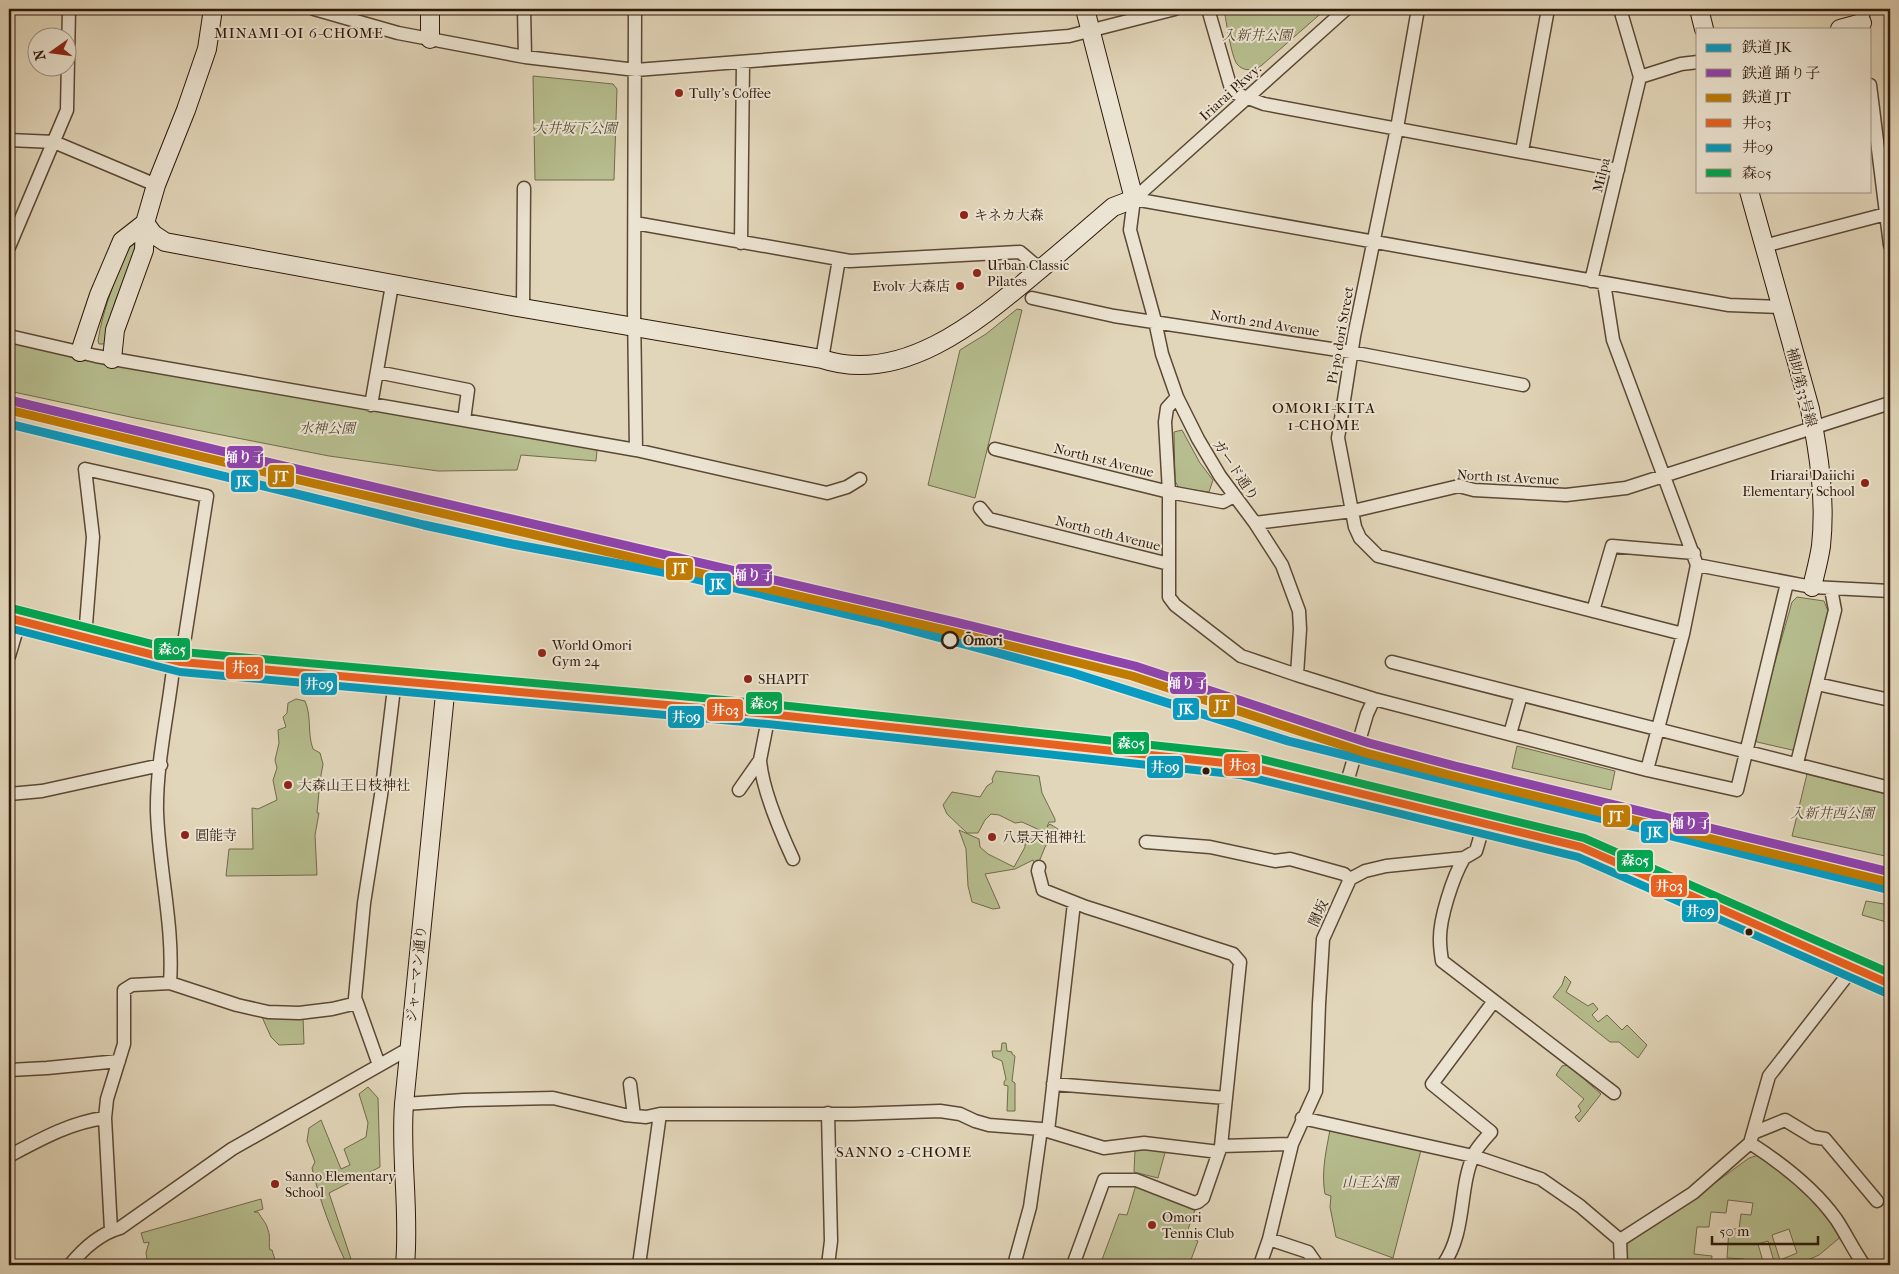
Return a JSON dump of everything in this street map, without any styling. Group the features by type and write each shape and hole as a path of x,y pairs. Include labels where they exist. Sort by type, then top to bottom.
{"street":[{"path":"9,247 67,110 69,9"},
{"path":"112,359 115,330 144,250 145,222 156,185 186,110 207,49 213,9"},
{"path":"314,9 335,12 398,33 525,57 636,70 1069,36 1175,9"},
{"path":"430,9 430,39"},
{"path":"524,9 525,57"},
{"path":"635,9 636,450"},
{"path":"1085,9 1134,199"},
{"path":"1208,9 1232,92 1245,98 1264,104 1618,170"},
{"name":"Iriarai Pkwy.","path":"1134,199 1346,9"},
{"name":"Pi-po dori Street","path":"1418,9 1397,128 1351,352 1338,438 1355,528 1360,538 1378,556 1683,634"},
{"path":"1522,151 1548,9"},
{"path":"1620,9 1640,77 1681,64 1696,62"},
{"path":"1699,9 1704,28"},
{"path":"1843,28 1863,20"},
{"path":"741,243 742,62"},
{"name":"Milpa","path":"1597,282 1618,170 1640,77"},
{"path":"1872,101 1890,245"},
{"path":"9,140 54,142 156,185"},
{"path":"523,308 524,188"},
{"name":"補助第33号線","path":"1749,192 1813,427 1818,454 1822,498 1821,546 1812,588"},
{"path":"145,222 152,234 165,242 392,285 822,359 836,364 869,365 899,360 926,349 973,323 1114,207 1134,199 1729,305 1781,307"},
{"name":"ガード通り","path":"1134,199 1130,230 1162,354 1177,397 1198,439 1220,476 1255,523 1282,565 1299,611 1300,628 1297,674"},
{"path":"1764,246 1886,214"},
{"path":"80,352 99,295 122,241 145,222"},
{"path":"635,223 850,261 1020,252 1040,269"},
{"path":"822,359 839,260"},
{"path":"1597,282 1613,340 1696,559 1683,634 1647,770"},
{"path":"372,405 392,285"},
{"name":"North 2nd Avenue","path":"1032,298 1114,316 1351,352 1523,385"},
{"path":"9,336 112,359 636,450 826,494 847,487 860,479"},
{"path":"377,372 468,390 464,420"},
{"path":"1169,564 1169,492 1166,422 1168,408 1177,397"},
{"name":"North 1st Avenue","path":"1255,523 1353,511 1459,486 1483,490 1566,495 1626,488 1890,403"},
{"name":"North 1st Avenue","path":"995,449 1169,492 1223,502 1234,496"},
{"path":"85,637 93,537 85,469 207,496 161,765 157,812 170,923 172,961 170,983"},
{"name":"North 0th Avenue","path":"980,508 989,519 1169,564 1168,597 1175,605 1241,656 1297,674"},
{"path":"1593,611 1612,546 1696,559 1812,588 1830,590 1890,590"},
{"path":"1297,674 1374,700 1647,770 1737,790 1787,583"},
{"path":"1797,763 1835,610 1830,590"},
{"path":"9,656 15,618 178,661 770,714 1243,765 1591,851 1890,984"},
{"path":"1392,662 1658,730 1746,750 1890,788"},
{"path":"379,1064 355,998 364,904 381,794 395,680"},
{"name":"ジャーマン通り","path":"404,1265 407,1238 403,1145 404,1104 446,684"},
{"path":"1817,684 1890,700"},
{"path":"1510,734 1521,695"},
{"path":"1345,789 1367,714 1374,700"},
{"path":"770,714 760,760 761,771 782,836 793,859"},
{"path":"739,790 760,760"},
{"path":"9,794 42,791 161,765"},
{"path":"1146,842 1210,846 1275,861 1290,859 1344,874 1350,879 1365,871 1386,866 1464,858 1476,851 1484,824"},
{"path":"1464,858 1458,869 1446,904 1440,939 1442,961 1614,1093"},
{"path":"1039,867 1038,872 1043,890 1233,954 1240,962 1220,1149 1204,1197 1198,1202 1191,1202 1136,1180 1104,1180 1074,1265"},
{"name":"闇坂","path":"1260,1265 1292,1144 1302,1118 1316,1091 1323,939 1350,879"},
{"path":"1014,1265 1030,1207 1053,1084 1074,902"},
{"path":"1751,1138 1769,1076 1854,968"},
{"path":"111,1230 105,1118 107,1099 124,1044 124,990 132,985 170,983 238,1005 268,1012 299,1013 332,1010 357,1003"},
{"path":"1443,1265 1460,1226 1468,1173 1473,1156 1490,1132 1432,1084 1494,1001"},
{"path":"70,1265 80,1252 102,1235 120,1228 232,1149 408,1049"},
{"path":"9,1070 119,1061"},
{"path":"630,1084 634,1116"},
{"path":"1053,1084 1226,1098"},
{"path":"404,1104 490,1099 553,1098 646,1117 660,1114 940,1110 952,1114 960,1114 989,1125 1045,1130 1104,1148 1144,1144 1220,1149 1292,1144"},
{"path":"828,1113 831,1241 828,1265"},
{"path":"639,1265 660,1114"},
{"path":"9,1156 45,1137 105,1118"},
{"path":"1302,1118 1473,1156 1541,1179 1580,1206 1620,1240 1621,1265"},
{"path":"1620,1240 1693,1193 1751,1138 1785,1120 1813,1137 1825,1139 1877,1201"},
{"path":"1751,1138 1809,1188 1835,1218 1864,1265"},
{"path":"1268,1239 1308,1252 1318,1265"}],"green space":[{"name":"入新井公園","path":"1224,9 1326,9 1262,65 1249,70 1240,67 1235,60"},
{"name":"大井坂下公園","path":"533,76 613,84 617,89 614,180 535,180"},
{"path":"132,242 136,243 137,248 115,302 104,344 99,344 100,328 107,304 129,244"},
{"path":"1017,309 1022,310 975,498 928,485 960,350 986,334"},
{"name":"水神公園","path":"9,341 523,433 597,450 596,461 521,455 517,470 438,471 329,456 135,418 9,391"},
{"path":"1182,430 1200,463 1213,480 1209,492 1179,488 1175,481 1174,432"},
{"path":"1797,597 1824,601 1828,611 1798,749 1792,750 1757,742 1754,736 1792,602"},
{"path":"296,699 305,701 311,743 313,749 320,753 323,764 317,813 319,813 315,835 317,875 226,876 229,849 253,849 252,808 258,809 277,800 273,780 277,768 275,760 279,743 278,730 286,727 283,717 287,713 288,703"},
{"path":"1517,746 1615,771 1611,790 1512,768"},
{"path":"996,771 1039,776 1042,793 1055,819 1055,822 1049,822 1047,827 1050,824 1058,829 1045,847 1037,867 1033,860 1015,869 985,874 1000,908 993,909 972,902 968,886 966,849 959,830 979,839 980,847 988,854 1014,867 1025,847 1025,833 1037,839 1044,832 1022,822 1015,823 999,815 991,814 985,820 978,833 967,833 947,814 943,805 952,792 980,797 987,786 993,782 992,779"},
{"name":"入新井西公園","path":"1807,774 1890,795 1890,857 1792,836"},
{"path":"1866,901 1890,905 1890,923 1862,915"},
{"path":"1565,976 1571,982 1566,992 1588,1006 1593,1003 1598,1009 1592,1015 1598,1022 1607,1015 1622,1030 1627,1025 1647,1045 1638,1058 1619,1042 1610,1042 1553,997 1562,985"},
{"path":"303,1016 304,1044 279,1045 271,1037 262,1017"},
{"path":"1002,1043 1006,1043 1007,1051 1012,1052 1015,1056 1012,1081 1015,1083 1015,1111 1007,1111 1008,1086 1004,1085 1006,1079 1002,1061 993,1057 992,1051 1001,1051"},
{"path":"1568,1065 1601,1094 1579,1122 1575,1117 1581,1111 1578,1106 1584,1099 1556,1075 1562,1066"},
{"path":"368,1087 378,1098 380,1167 329,1193 353,1265 347,1265 331,1229 315,1181 312,1168 315,1162 307,1141 309,1128 321,1120 341,1169 350,1165 344,1149 366,1137 368,1123 359,1094"},
{"name":"山王公園","path":"1330,1130 1421,1150 1393,1258 1336,1237 1330,1207 1331,1196 1325,1194 1324,1186 1324,1162"},
{"path":"1166,1149 1158,1178 1134,1172 1135,1150"},
{"path":"1762,1154 1809,1190 1843,1235 1819,1255 1797,1265 1775,1265 1768,1241 1758,1244 1764,1265 1743,1265 1744,1259 1727,1258 1729,1229 1739,1229 1741,1214 1751,1215 1753,1203 1728,1200 1726,1213 1711,1212 1709,1227 1697,1227 1694,1254 1712,1256 1711,1265 1666,1265 1665,1263 1626,1265 1625,1241 1704,1191 1749,1158","holes":["1789,1229 1797,1253 1780,1260 1772,1235"]},
{"name":"Omori Tennis Club","path":"1136,1185 1195,1210 1186,1235 1198,1241 1189,1265 1100,1265 1119,1214 1127,1215"},
{"path":"261,1199 263,1209 254,1212 258,1212 265,1222 269,1235 270,1250 272,1250 276,1263 266,1265 148,1265 146,1253 149,1242 144,1243 141,1233"}],"rail line":[{"name":"踊り子","path":"9,400 1135,666 1369,743 1455,766 1890,872"},
{"name":"JT","path":"9,410 273,474 953,632 1132,676 1366,753 1888,882"},
{"name":"JK","path":"9,424 424,525 512,544 679,575 877,621 1073,673 1288,741 1890,890"}],"transit line":[{"name":"森05","path":"11,608 183,652 770,704 1245,755 1584,838 1890,973"},
{"name":"井03","path":"9,618 181,662 769,714 1243,765 1581,847 1890,984"},
{"name":"井09","path":"9,628 180,672 768,724 1241,775 1578,857 1886,993"}],"place":[{"name":"Tully's Coffee","path":"679,93"},
{"name":"キネカ大森","path":"964,215"},
{"name":"Urban Classic Pilates","path":"977,273"},
{"name":"Evolv 大森店","path":"960,286"},
{"name":"Iriarai Daiichi Elementary School","path":"1865,483"},
{"name":"Ōmori","path":"950,640"},
{"name":"World Omori Gym 24","path":"542,653"},
{"name":"SHAPIT","path":"748,679"},
{"name":"大森山王日枝神社","path":"288,785"},
{"name":"圓能寺","path":"185,835"},
{"name":"八景天祖神社","path":"992,837"},
{"name":"Sanno Elementary School","path":"275,1184"},
{"name":"Omori Tennis Club","path":"1152,1225"}],"district":[{"name":"MINAMI-OI 6-CHOME","path":"299,33"},
{"name":"OMORI-KITA 1-CHOME","path":"1324,416"},
{"name":"SANNO 2-CHOME","path":"904,1152"}]}
